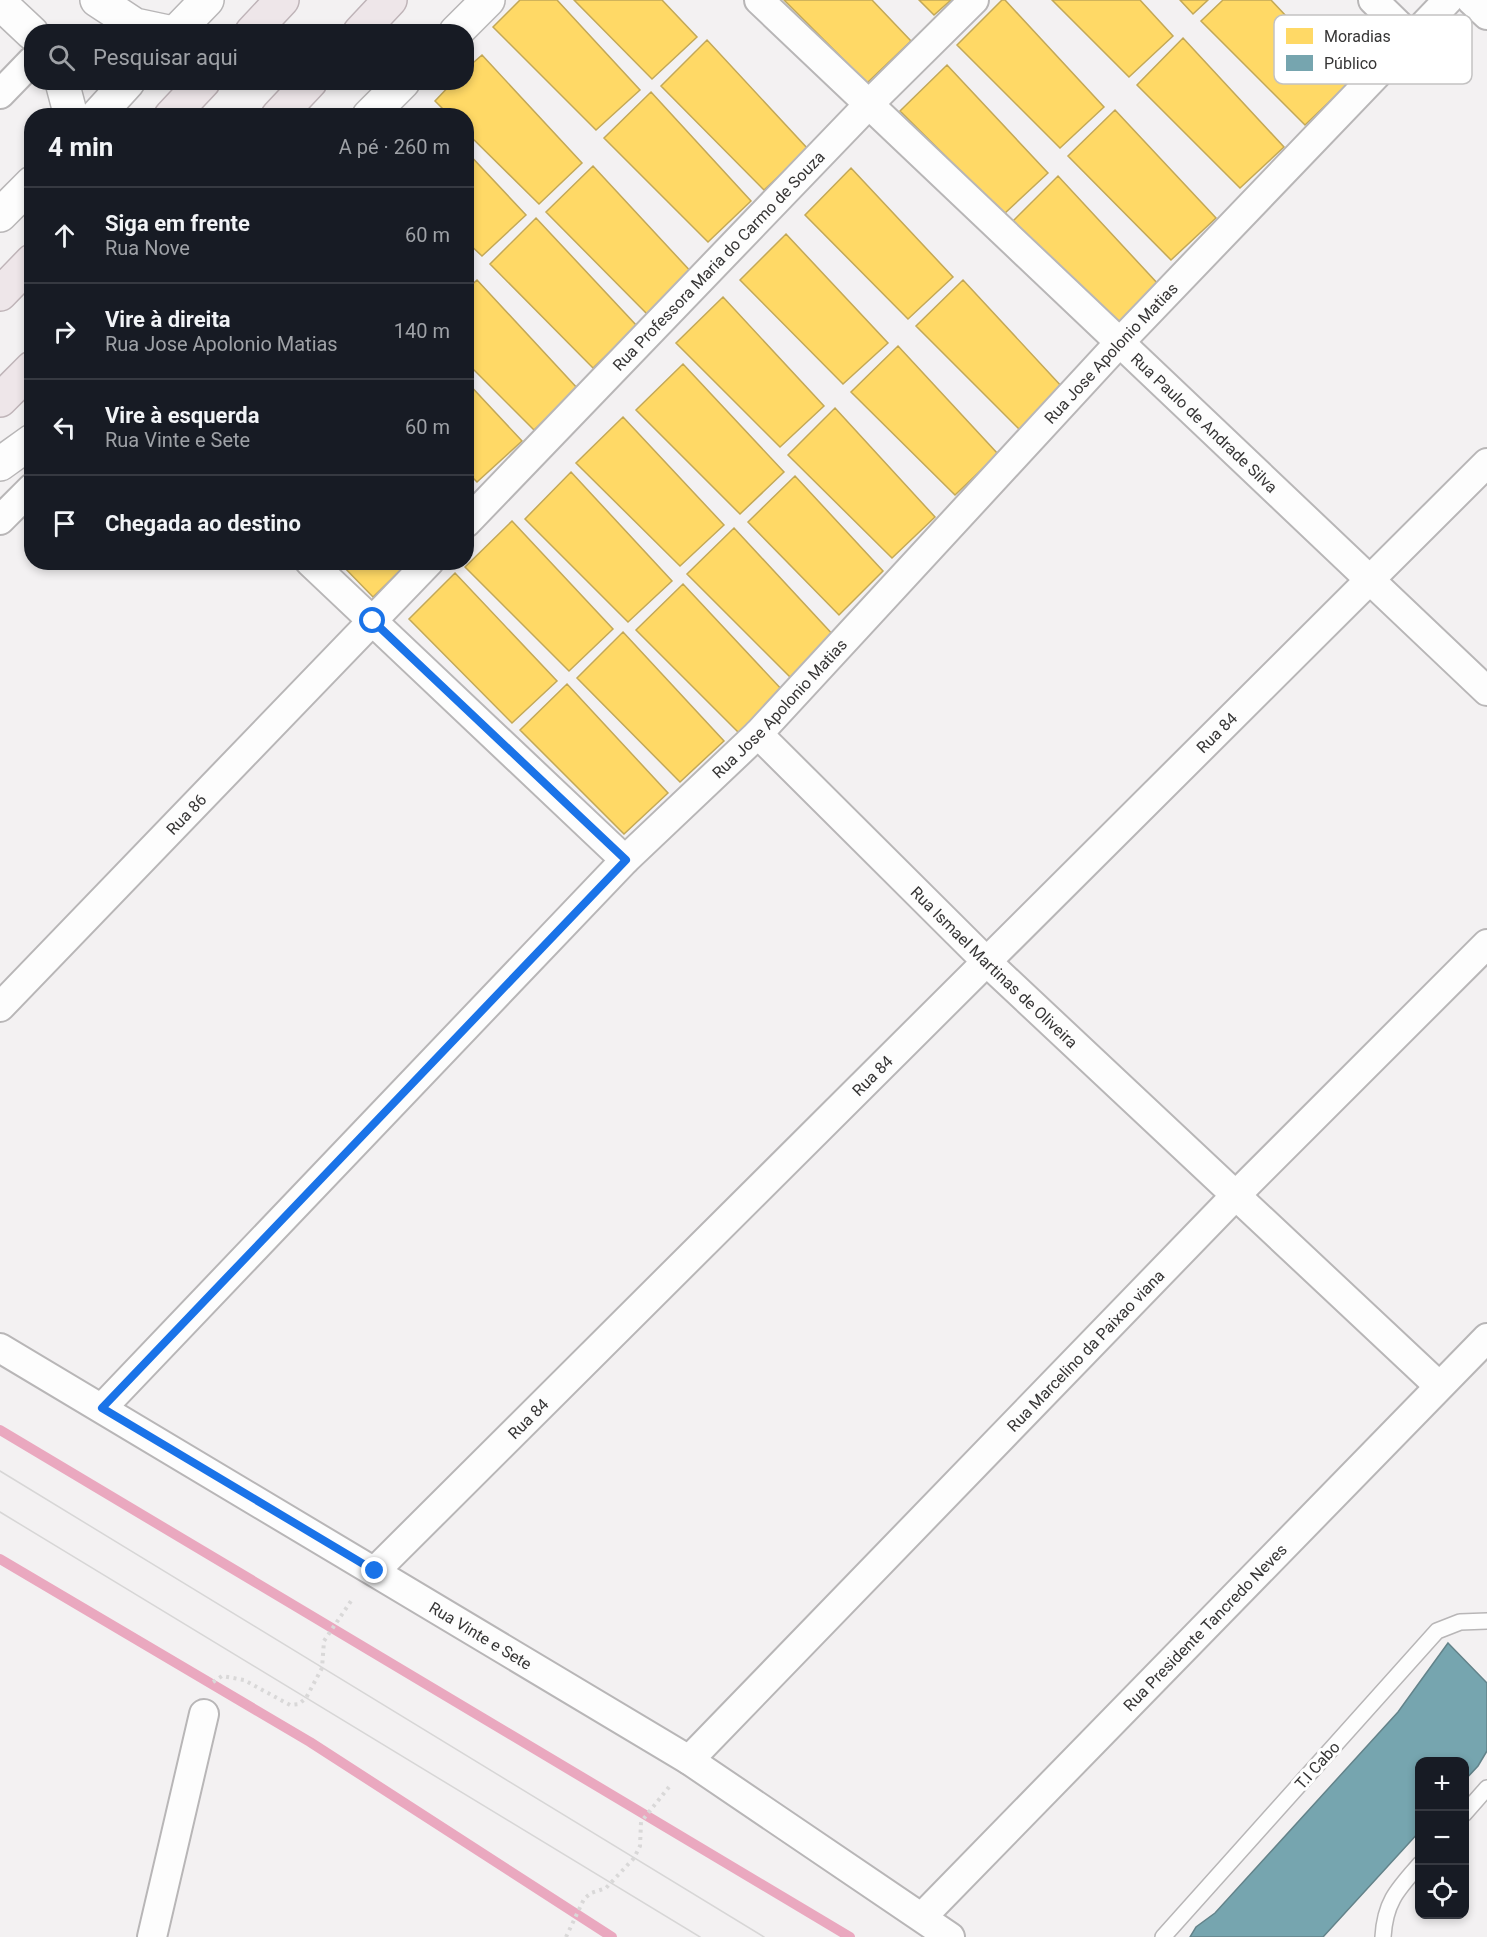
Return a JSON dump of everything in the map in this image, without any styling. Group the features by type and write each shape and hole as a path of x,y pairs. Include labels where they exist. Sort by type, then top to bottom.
{"highway":[{"path":"260,24 282,0"},
{"path":"368,24 390,0"},
{"path":"179,108 195,90"},
{"path":"286,108 302,90"},
{"path":"0,294 24,269"},
{"path":"0,400 24,376"}],"main road":[{"path":"97,0 133,24"},
{"path":"184,24 207,0"},
{"path":"464,24 488,0"},
{"path":"0,3 24,26"},
{"path":"64,90 69,108"},
{"path":"104,108 121,90"},
{"path":"377,108 395,90"},
{"path":"0,215 24,191"},
{"path":"0,465 24,447"}],"street":[{"name":"Rua Paulo de Andrade Silva","path":"759,0 1487,691"},
{"name":"Rua Professora Maria do Carmo de Souza","path":"474,515 870,104 974,0"},
{"path":"1373,0 1388,15"},
{"name":"Rua Jose Apolonio Matias","path":"1434,15 1448,0"},
{"path":"1471,0 1487,15"},
{"path":"0,94 24,69"},
{"name":"Rua Jose Apolonio Matias","path":"102,1408 626,860 758,734 1120,342 1368,84"},
{"name":"Rua 84","path":"375,1571 988,963 1487,463"},
{"path":"0,520 24,496"},
{"path":"319,570 626,860"},
{"path":"373,621 421,570"},
{"name":"Rua 86","path":"0,1007 373,621"},
{"name":"Rua Ismael Martinas de Oliveira","path":"758,734 988,963 1439,1386"},
{"name":"Rua Marcelino da Paixao viana","path":"689,1760 1236,1195 1487,944"},
{"name":"Rua Presidente Tancredo Neves","path":"922,1917 1487,1338"},
{"name":"Rua Vinte e Sete","path":"0,1348 689,1760 950,1937"},
{"path":"152,1937 204,1714"}],"lane":[{"name":"T.I Cabo","path":"1163,1937 1437,1631 1460,1622 1487,1621"},
{"path":"1467,1811 1487,1788"},
{"path":"1383,1937 1384,1916 1394,1893 1418,1865"}],"path":[{"path":"210,1684 222,1676 244,1680 290,1705 299,1704 306,1698 322,1668 324,1641 346,1607"},
{"path":"567,1935 584,1899 591,1893 606,1888 634,1858 640,1846 641,1821 659,1799"}],"building: Moradias":[{"path":"520,0 557,0 640,90 596,130 493,27"},
{"path":"574,0 662,0 697,37 652,79"},
{"path":"784,0 872,0 911,41 867,83"},
{"path":"919,0 951,0 934,15"},
{"path":"1002,0 1005,0 1104,107 1060,148 957,45"},
{"path":"1052,0 1140,0 1173,36 1129,77"},
{"path":"1180,0 1208,0 1193,14"},
{"path":"1223,0 1271,0 1285,15 1274,15 1274,84 1348,84 1305,125 1201,21"},
{"path":"1183,38 1284,147 1240,188 1137,85"},
{"path":"707,40 808,149 764,190 661,86"},
{"path":"482,55 582,163 539,204 474,140 474,108 442,108 435,101 445,90 474,90 474,62"},
{"path":"947,65 1048,173 1004,214 900,111"},
{"path":"651,92 751,201 708,242 604,138"},
{"path":"1115,110 1216,218 1171,260 1068,156"},
{"path":"474,160 526,215 482,256 474,248"},
{"path":"593,166 694,275 649,316 546,212"},
{"path":"851,168 953,277 908,319 805,215"},
{"path":"1058,176 1159,285 1115,326 1012,222"},
{"path":"536,218 637,326 593,368 490,264"},
{"path":"786,234 888,343 843,384 740,280"},
{"path":"477,280 578,389 534,430 474,370 474,283"},
{"path":"963,280 1063,388 1020,430 916,326"},
{"path":"723,297 824,406 780,447 676,343"},
{"path":"898,346 998,454 955,495 851,392"},
{"path":"683,364 784,472 740,514 636,410"},
{"path":"474,390 522,441 477,482 474,479"},
{"path":"835,408 935,517 892,558 788,455"},
{"path":"623,417 724,525 680,566 576,463"},
{"path":"571,472 672,581 628,622 525,519"},
{"path":"795,476 883,571 839,615 748,522"},
{"path":"512,521 613,629 569,671 468,570 474,570 474,558"},
{"path":"734,528 835,637 791,678 687,574"},
{"path":"347,570 401,570 373,597"},
{"path":"455,573 557,681 512,723 409,619"},
{"path":"683,584 784,692 740,734 636,630"},
{"path":"623,632 724,741 680,782 577,678"},
{"path":"567,684 668,793 624,834 520,730"}],"building: Público":[{"path":"1448,1643 1487,1683 1487,1751 1469,1776 1469,1757 1415,1757 1415,1836 1323,1937 1190,1937 1196,1927 1215,1913 1398,1712"}],"waterway":[{"path":"0,1430 850,1937"},
{"path":"0,1559 310,1742 612,1937"}],"tram line":[{"path":"0,1471 764,1937"},
{"path":"0,1512 700,1937"}],"route":[{"path":"373,621 626,860 102,1408 375,1571"}]}
